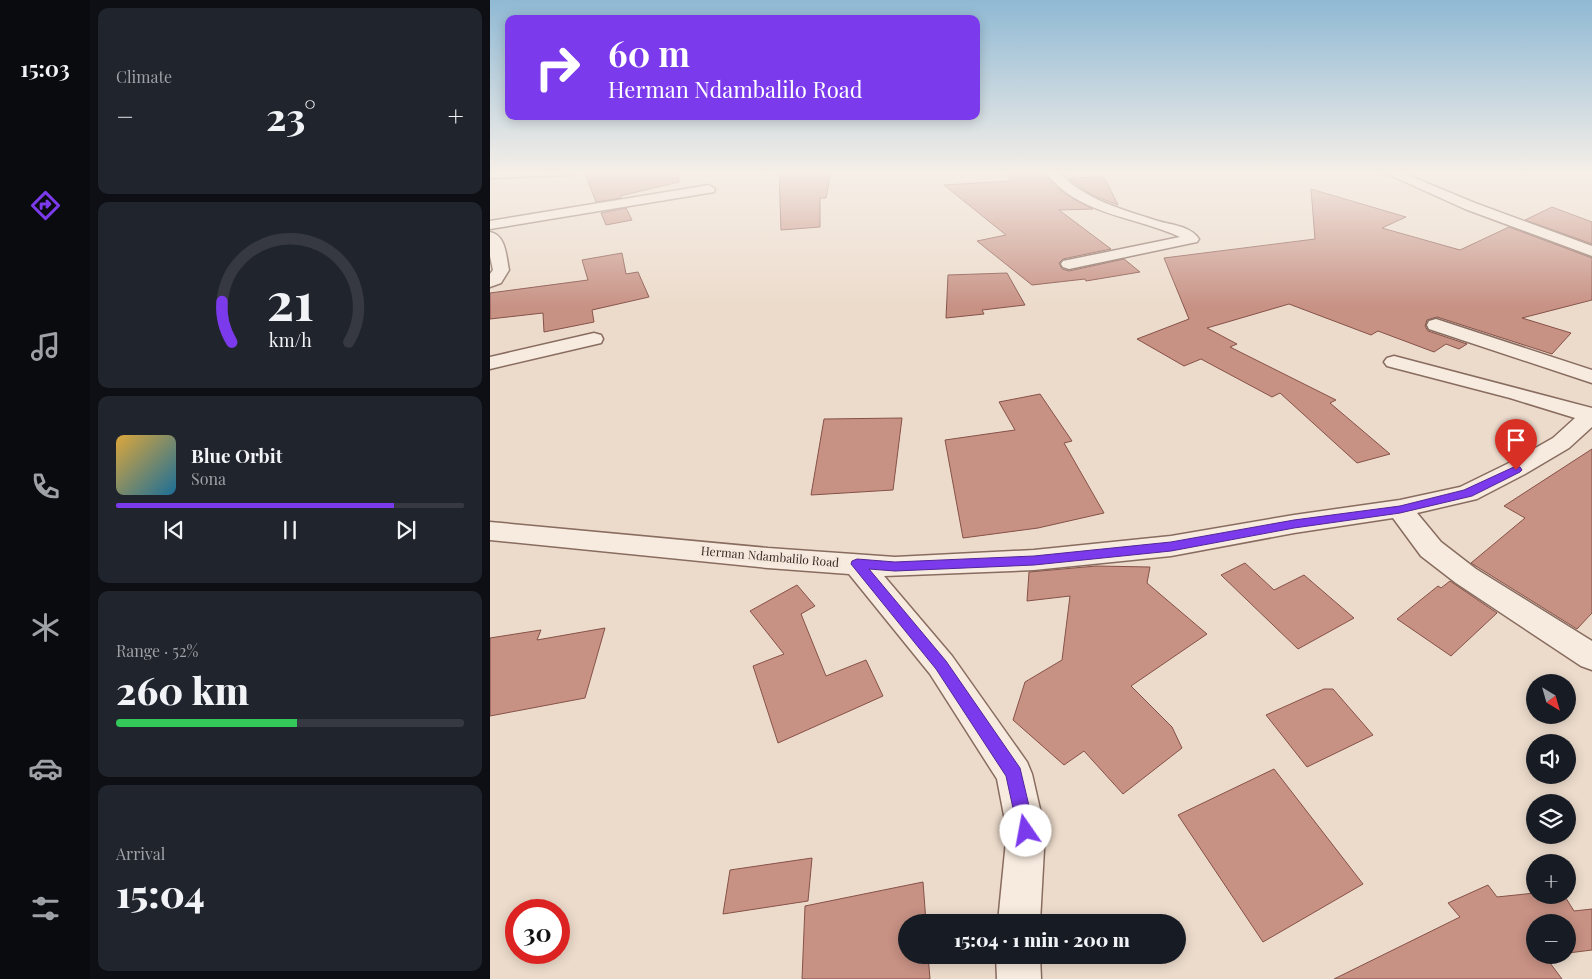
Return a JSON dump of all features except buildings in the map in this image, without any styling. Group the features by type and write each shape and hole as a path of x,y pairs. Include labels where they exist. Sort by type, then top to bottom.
{"street":[{"path":"490,225 541,217"},
{"path":"1069,264 1192,239 1176,231 1132,217"},
{"path":"1499,217 1592,251"},
{"path":"490,236 494,239 501,270 495,279 490,282"},
{"path":"1436,325 1592,377"},
{"path":"490,362 594,339"},
{"path":"1394,362 1591,415"},
{"name":"Herman Ndambalilo Road","path":"490,531 758,557 895,567 1034,560 1171,546 1294,524 1400,510 1468,493 1508,474 1561,443 1591,415"},
{"path":"1400,510 1431,549 1459,571 1592,657"},
{"path":"857,564 941,665 1014,774 1026,831 1020,914"},
{"path":"1018,964 1019,979"}],"route":[{"path":"1026,831 1014,774 941,665 857,564 895,567 1034,560 1171,546 1294,524 1400,510 1468,493 1516,470"}]}
